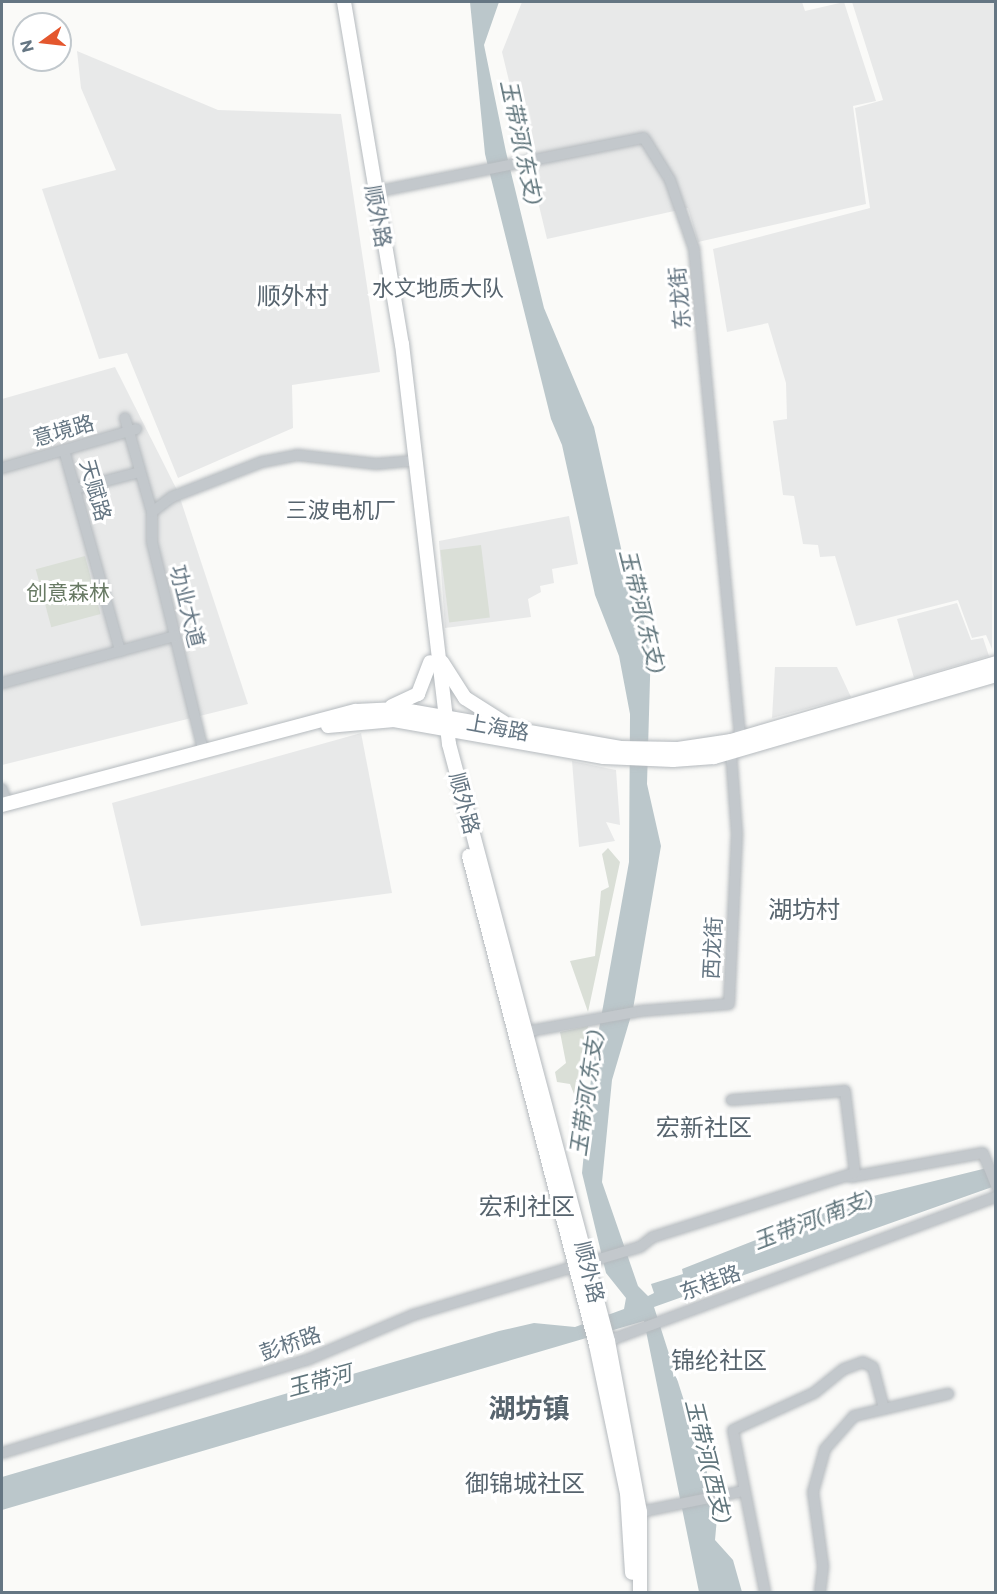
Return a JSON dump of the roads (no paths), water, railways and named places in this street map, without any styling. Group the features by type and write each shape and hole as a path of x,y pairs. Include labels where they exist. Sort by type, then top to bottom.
{"main road":[{"name":"顺外路","path":"334,2 409,461 430,662 442,723 521,1033 589,1263 592,1305 640,1512 640,1593"},
{"name":"顺外路","path":"344,2 406,367 437,648 442,723"},
{"path":"437,648 465,698 519,730"},
{"path":"379,709 418,694 430,662"},
{"name":"上海路","path":"676,755 740,739 996,663"},
{"name":"上海路","path":"3,807 203,750 379,709 442,723 622,753 676,755 731,752 996,675"},
{"name":"上海路","path":"3,807 297,731 372,720 519,730 622,753"},
{"name":"顺外路","path":"602,1343 627,1493 631,1593"}],"street":[{"name":"东龙街","path":"375,192 484,172 520,162 644,138 670,180 694,249 740,739"},
{"name":"功业大道","path":"125,418 132,430 140,472 152,512 152,542 203,750"},
{"name":"意境路","path":"2,468 132,430"},
{"name":"天赋路","path":"64,450 120,651"},
{"path":"152,512 172,497 262,462 297,455 376,464 409,461"},
{"path":"75,489 140,472"},
{"path":"2,683 175,636"},
{"name":"西龙街","path":"521,1033 641,1011 729,1004 737,834 731,752"},
{"path":"2,789 3,807"},
{"path":"731,1100 845,1091 855,1163 851,1178"},
{"name":"彭桥路","path":"2,1453 308,1360 413,1315 589,1263 640,1247 653,1237 851,1178 983,1153 991,1161"},
{"path":"991,1161 996,1185"},
{"name":"东桂路","path":"602,1343 996,1197"},
{"path":"765,1593 743,1491 736,1426 814,1393 844,1369 863,1362 873,1367 884,1409"},
{"path":"820,1593 823,1566 813,1492 819,1464 840,1426 854,1416 948,1394"},
{"path":"640,1512 678,1507 743,1491"}],"water":[{"name":"玉带河(南支)","path":"470,2 499,2 484,45 506,152 544,308 594,427 623,557 651,644 647,784 661,846 633,1009 612,1080 602,1182 638,1286 648,1296 654,1293 651,1284 683,1274 682,1269 857,1200 995,1166 995,1186 654,1307 718,1507 715,1540 733,1560 742,1592 699,1592 644,1321 2,1510 2,1477 499,1331 534,1323 575,1327 624,1309 626,1298 606,1273 582,1173 592,1068 629,862 630,714 619,656 595,595 562,445 551,419 485,154"}],"district":[{"name":"水文地质大队","path":"438,288"},
{"name":"顺外村","path":"293,295"},
{"name":"三波电机厂","path":"341,510"},
{"name":"湖坊村","path":"804,909"},
{"name":"宏新社区","path":"704,1127"},
{"name":"宏利社区","path":"527,1206"},
{"name":"锦纶社区","path":"719,1360"},
{"name":"湖坊镇","path":"529,1408"},
{"name":"御锦城社区","path":"525,1483"}],"water label":[{"name":"玉带河(东支)","path":"522,142"},
{"name":"玉带河(东支)","path":"643,611"},
{"name":"玉带河(东支)","path":"586,1093"},
{"name":"玉带河","path":"319,1380"},
{"name":"玉带河(西支)","path":"709,1461"}],"park label":[{"name":"创意森林","path":"68,592"}]}
